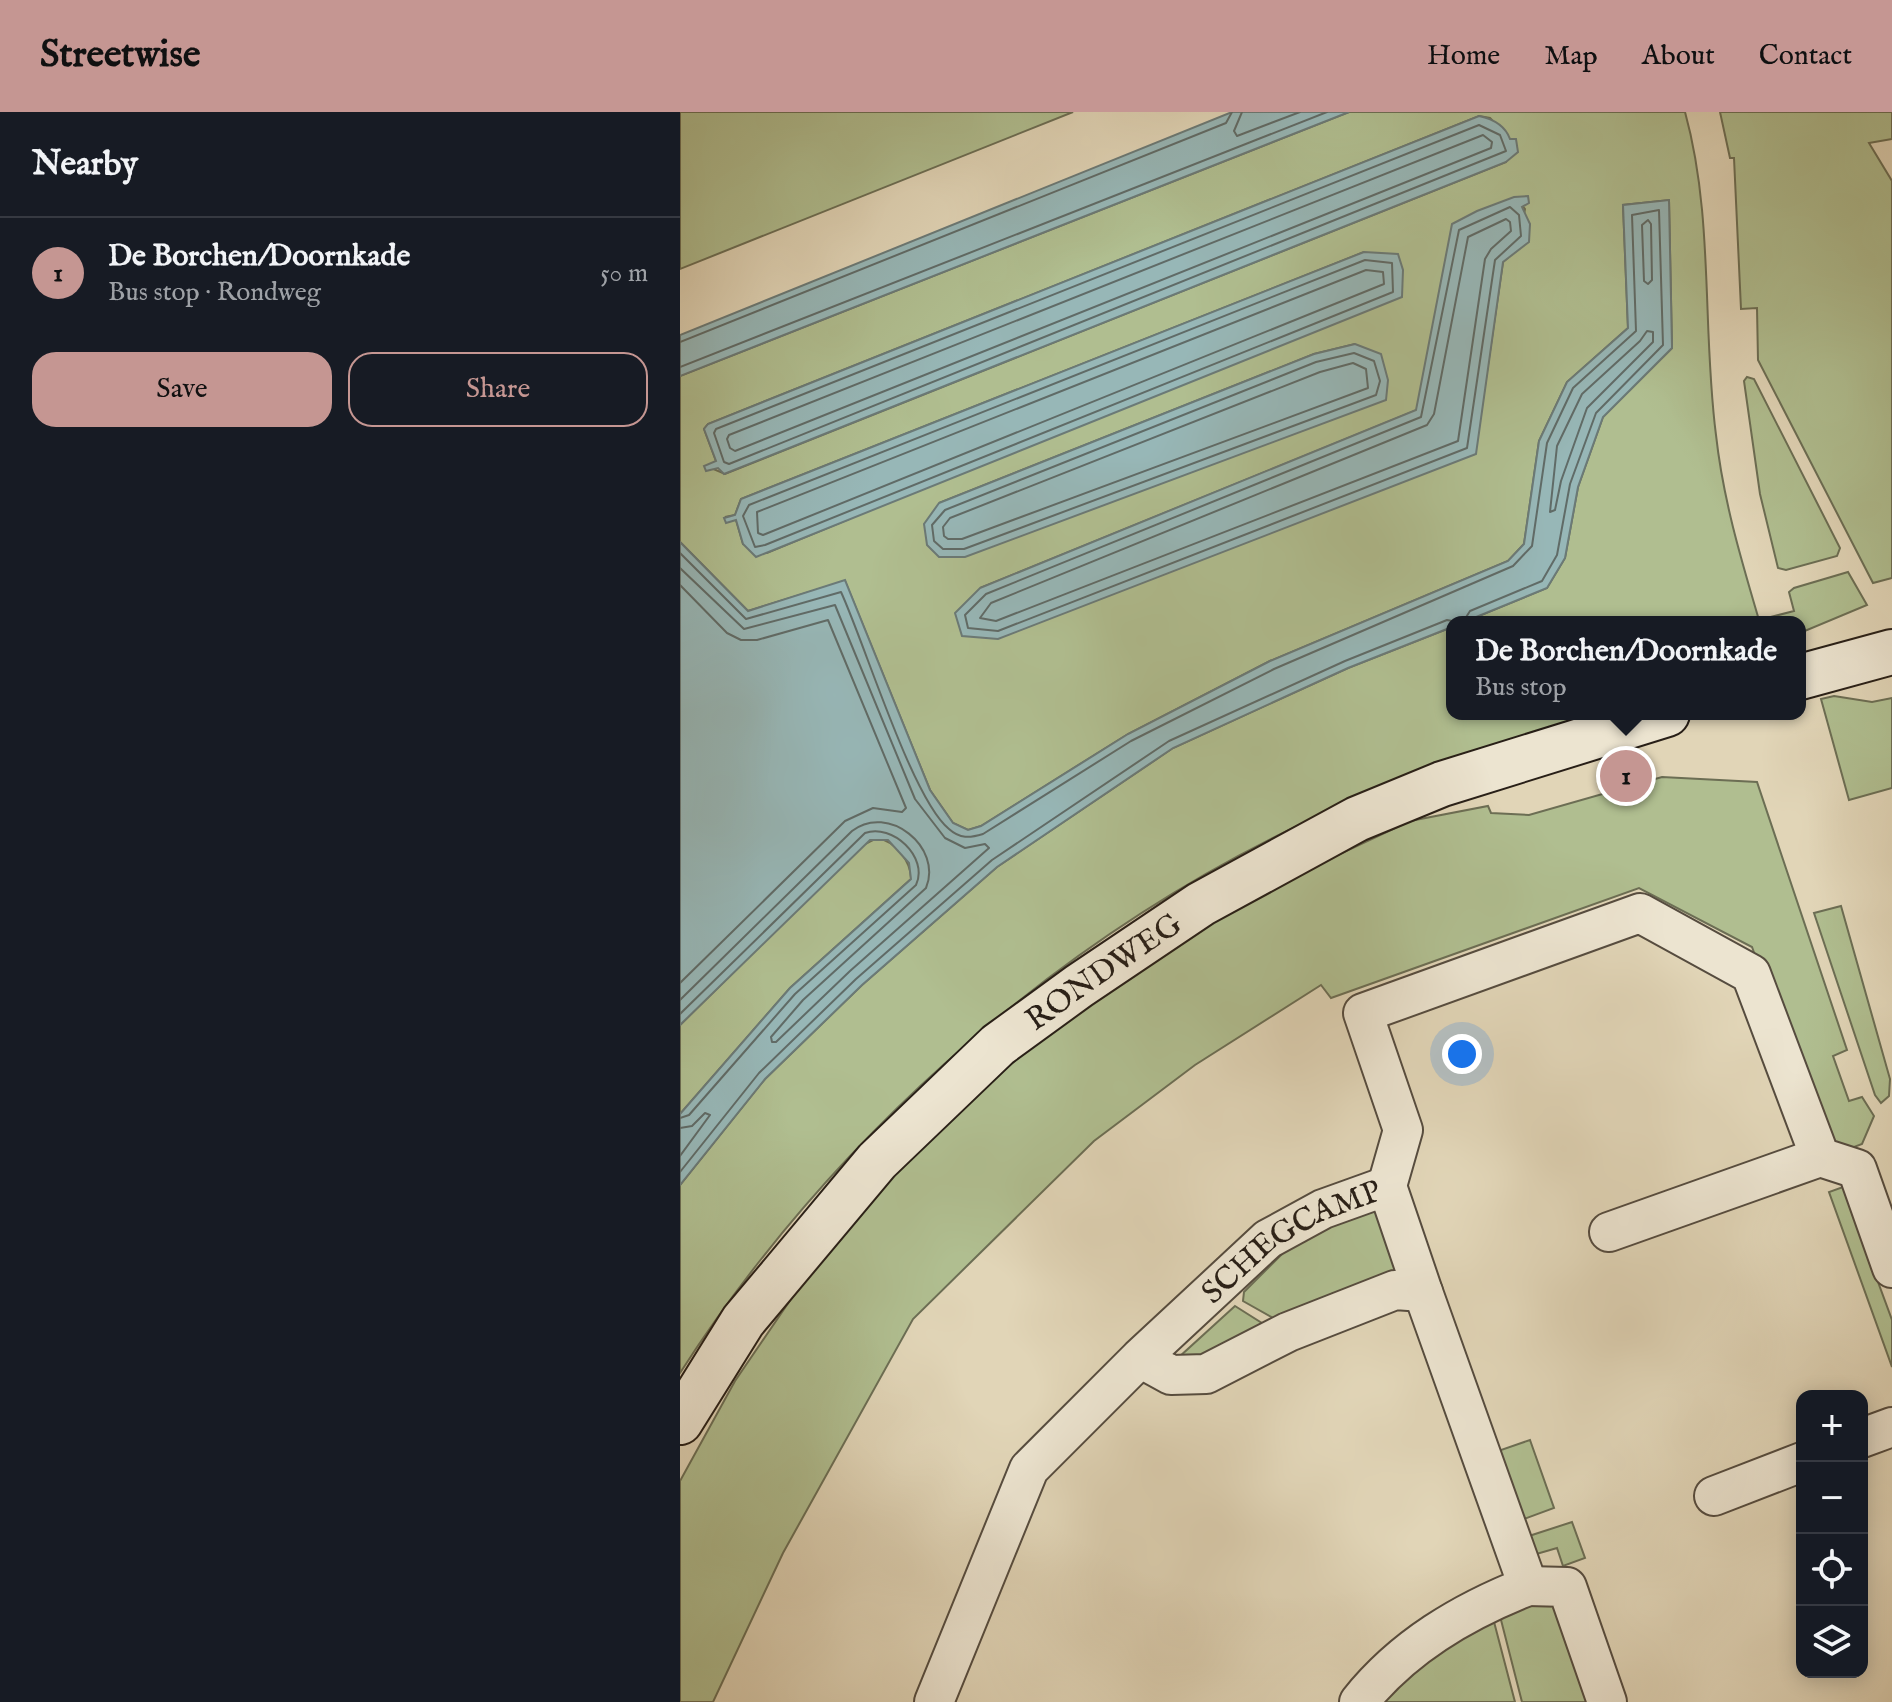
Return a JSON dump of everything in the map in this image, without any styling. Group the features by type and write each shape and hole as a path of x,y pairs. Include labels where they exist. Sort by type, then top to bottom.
{"main road":[{"path":"1806,675 1892,652"},
{"name":"RONDWEG","path":"680,1422 743,1321 877,1161 998,1045 1079,986 1201,904 1357,819 1442,784 1648,720"}],"street":[{"path":"1387,1186 1403,1130 1363,1013 1640,913 1751,974 1820,1157"},
{"path":"1609,1232 1820,1157 1857,1169 1892,1268"},
{"name":"SCHEGCAMP","path":"934,1702 1029,1469 1140,1358 1268,1239 1323,1209 1387,1186 1423,1292 1395,1290 1288,1332 1206,1374 1171,1375 1140,1358"},
{"path":"1423,1292 1528,1586"},
{"path":"1868,1436 1892,1427"},
{"path":"1714,1496 1796,1464"},
{"path":"1359,1702 1385,1669 1457,1618 1528,1586 1567,1587 1607,1702"}],"green space":[{"path":"680,112 1073,112 680,269"},
{"path":"1349,112 1685,112 1694,152 1704,232 1712,395 1719,459 1733,529 1758,616 1479,616 1547,588 1565,558 1578,487 1603,417 1672,348 1669,200 1623,205 1628,328 1567,382 1539,441 1524,544 1508,561 1270,661 1128,734 981,826 968,830 953,823 930,790 845,581 748,611 680,542 680,376","holes":["1479,116 1490,118 1510,139 1506,162 725,474 711,468 716,461 704,429 708,424","1517,200 1525,209 1518,249 1503,262 1475,454 980,588 1417,410","1364,252 849,519 767,553 743,544 736,520 725,517 735,515 741,499","1355,344 939,503 1314,354"]},
{"path":"1720,112 1892,112 1892,139 1869,143 1892,181 1892,578 1873,583 1758,360 1757,308 1741,309 1734,158 1730,158"},
{"path":"1747,377 1754,379 1840,548 1837,556 1786,570 1778,568 1760,494 1744,381"},
{"path":"1848,572 1867,605 1806,630 1806,616 1775,616 1794,611 1789,592 1794,588"},
{"path":"1446,629 1446,720 1573,720 1437,767 1287,831 1197,879 1110,934 1027,995 947,1062 872,1133 802,1209 738,1289 680,1373 680,1185 765,1079 862,985 997,867 1173,748 1348,668"},
{"path":"1834,696 1872,702 1892,698 1892,788 1849,800 1821,699"},
{"path":"1662,777 1757,782 1847,1050 1833,1056 1849,1101 1862,1097 1874,1116 1862,1144 1849,1149 1829,1139 1813,1119 1752,947 1639,888 1331,998 1321,985 1195,1065 1094,1141 913,1319 783,1553 713,1702 680,1702 680,1481 735,1381 806,1277 888,1180 973,1097 1038,1041 1160,953 1278,883 1410,821 1488,806 1491,813 1529,815"},
{"path":"877,838 890,843 901,853 911,879 790,988 680,1114 680,1025 863,845"},
{"path":"1841,906 1890,1079 1889,1096 1881,1103 1875,1095 1814,913"},
{"path":"1843,1187 1892,1320 1892,1367 1829,1192"},
{"path":"1374,1210 1380,1215 1392,1239 1396,1274 1275,1319 1243,1301 1244,1292 1300,1236"},
{"path":"1235,1306 1265,1325 1194,1369 1178,1358"},
{"path":"1530,1440 1554,1508 1524,1519 1498,1451"},
{"path":"1572,1522 1585,1558 1563,1566 1557,1548 1533,1555 1529,1536"},
{"path":"1548,1602 1557,1610 1590,1702 1522,1702 1500,1616 1502,1609"},
{"path":"1493,1618 1515,1702 1371,1702 1412,1662"}],"water":[{"path":"1232,112 1349,112 680,376 680,335"},
{"path":"1479,116 1498,123 1510,139 1516,139 1518,152 1506,162 724,474 718,468 706,471 704,466 716,461 704,429 708,424"},
{"path":"1528,196 1529,203 1522,207 1530,224 1529,242 1503,262 1476,454 998,639 962,636 955,613 980,588 1416,410 1452,224 1514,197"},
{"path":"1669,200 1672,348 1603,417 1578,487 1565,558 1547,588 1479,616 1446,616 1446,629 1348,668 1173,748 997,867 862,985 765,1079 680,1185 680,1114 790,988 911,879 909,863 888,840 870,840 680,1025 680,542 748,611 845,580 930,790 953,823 968,830 981,826 1128,734 1270,661 1508,561 1524,544 1539,441 1567,382 1628,328 1623,205"},
{"path":"1364,252 1398,254 1403,270 1402,297 756,557 743,544 736,520 726,523 724,518 735,515 741,499"},
{"path":"1355,344 1381,354 1388,380 1386,400 965,557 939,557 927,545 924,524 939,503 1314,354"}],"place":[{"name":"De Borchen/Doornkade","path":"1626,776"}]}
